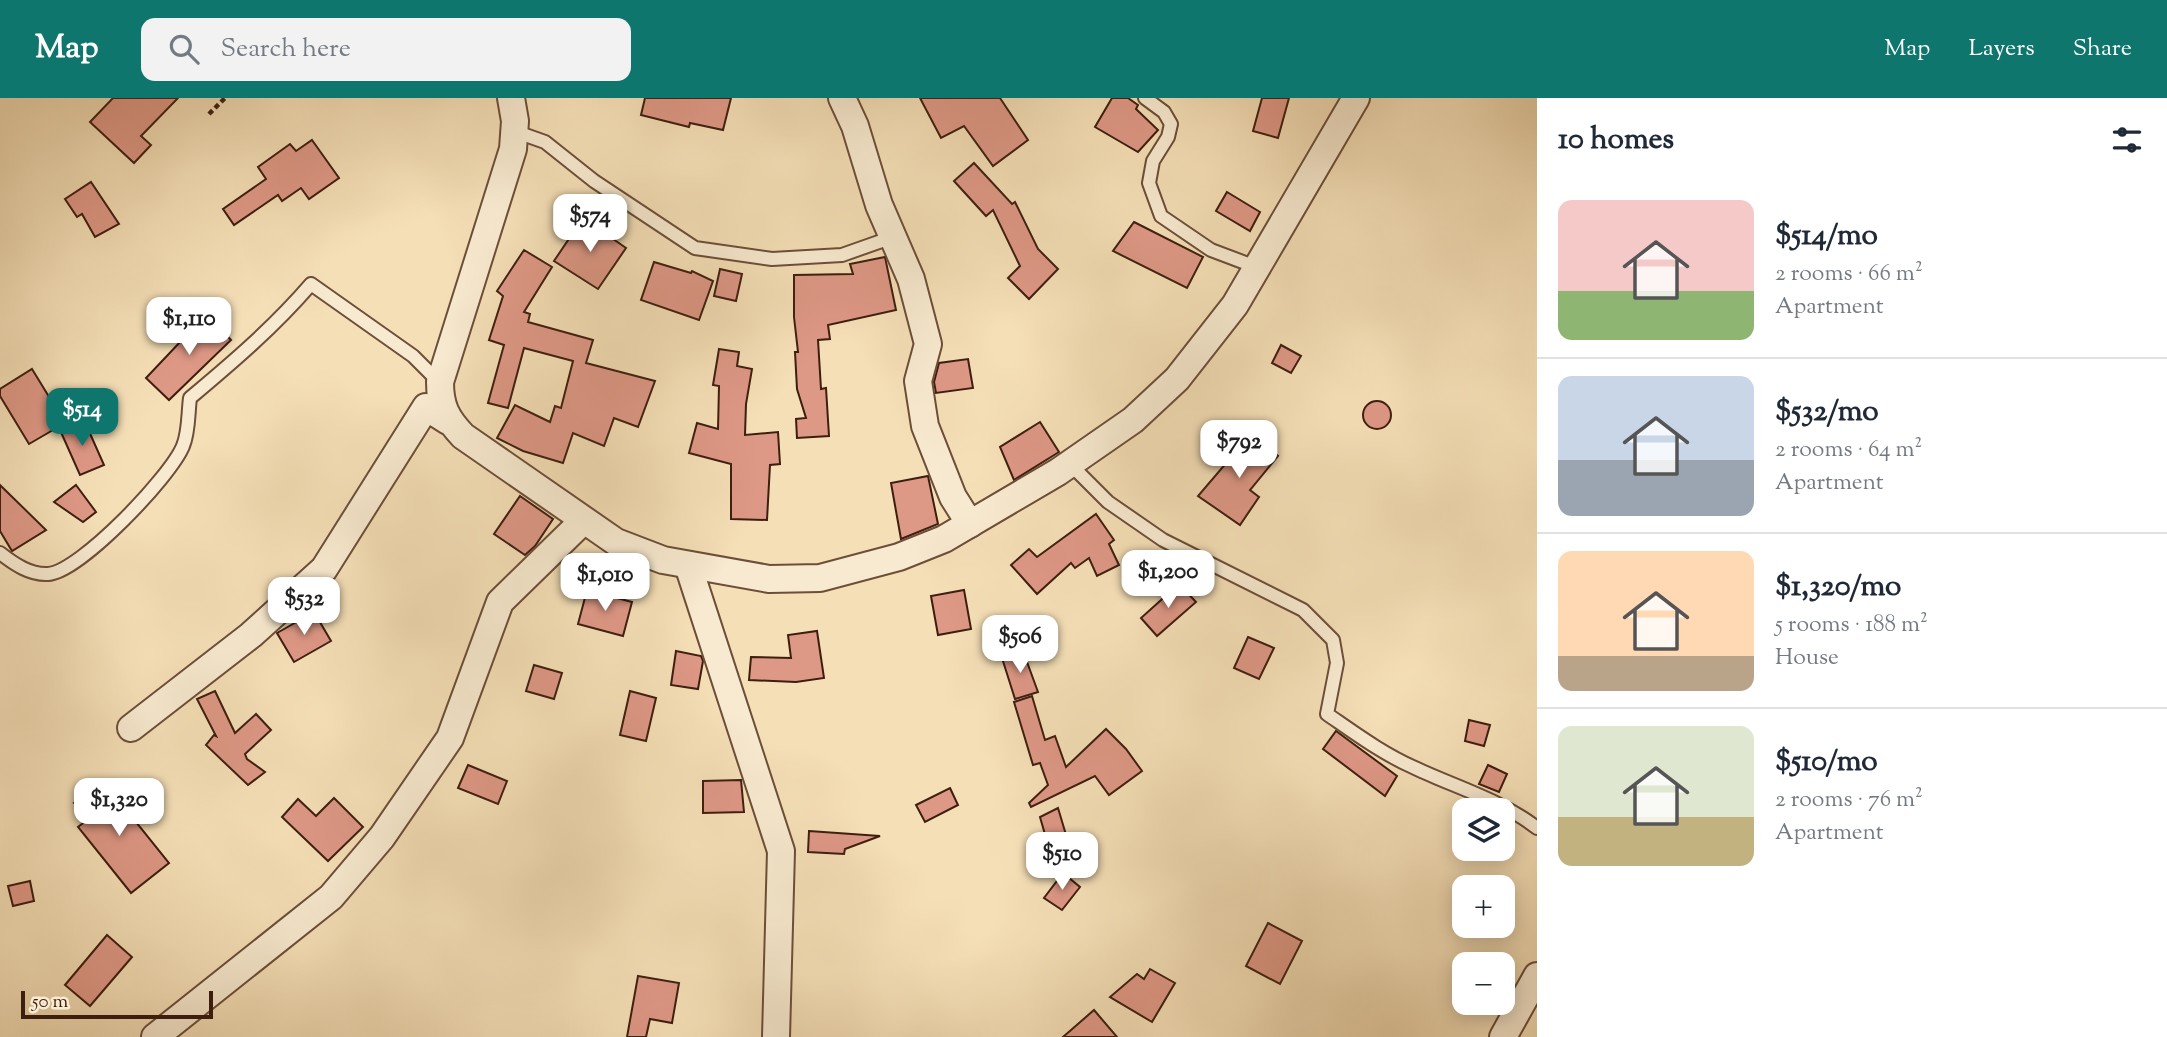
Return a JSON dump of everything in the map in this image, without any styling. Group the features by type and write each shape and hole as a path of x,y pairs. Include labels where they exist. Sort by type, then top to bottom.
{"street":[{"path":"448,421 440,403 440,382 513,149 514,104 511,98"},
{"path":"842,98 855,126 879,205 911,279 928,344 918,381 925,426 953,498 970,524"},
{"path":"131,728 251,635 324,569 426,407 583,521 616,541 663,560 769,579 820,578 899,557 944,539 1073,462 1133,420 1177,379 1235,305 1356,98"},
{"path":"155,1037 331,897 382,837 450,738 500,602 583,521"},
{"path":"688,565 781,851 776,1037"},
{"path":"1503,1037 1537,976"}],"lane":[{"path":"1145,98 1164,112 1171,124 1168,136 1153,161 1149,183 1161,216 1211,250 1256,267"},
{"path":"514,131 545,142 594,181 695,248 772,259 842,255 892,237"},
{"path":"0,553 18,568 50,574 88,555 169,472 184,445 190,398 282,318 311,284 413,356 440,382"},
{"path":"1073,462 1078,472 1108,502 1163,540 1303,610 1333,640 1337,663 1327,714 1378,750 1473,793 1537,828"}],"path":[{"path":"209,114 225,98"}],"building":[{"path":"113,98 178,98 141,136 151,145 134,163 90,122"},
{"path":"645,98 731,98 723,130 690,123 689,127 641,115"},
{"path":"920,98 1000,98 1028,140 993,166 964,126 941,138"},
{"path":"1112,98 1128,98 1138,105 1136,109 1158,130 1138,152 1095,127"},
{"path":"1262,98 1289,98 1278,138 1253,131"},
{"path":"312,140 339,178 309,199 301,188 282,201 278,195 234,225 223,209 266,179 258,167 290,144 296,151"},
{"path":"974,163 1012,204 1015,202 1038,249 1058,269 1029,299 1008,278 1020,266 993,210 986,216 954,181"},
{"path":"91,182 119,224 95,237 82,214 77,217 65,199"},
{"path":"1227,192 1260,212 1250,231 1216,211"},
{"path":"583,218 626,248 598,289 554,261"},
{"path":"1134,222 1203,257 1187,288 1113,251"},
{"path":"524,250 552,267 524,312 530,314 528,322 593,340 586,363 655,381 638,427 614,418 604,446 573,433 563,463 523,451 497,438 515,405 550,422 555,406 561,408 573,361 524,348 508,408 488,403 504,345 489,340 503,296 497,291"},
{"path":"885,257 896,310 828,325 830,339 818,340 821,389 826,388 829,436 797,438 796,419 806,418 797,389 794,275 853,274 850,264"},
{"path":"654,262 691,273 692,271 713,281 699,320 641,300"},
{"path":"720,269 742,274 736,301 714,296"},
{"path":"207,314 231,340 169,400 146,378 182,340 180,338"},
{"path":"1281,345 1301,356 1291,373 1272,363"},
{"path":"719,349 739,352 737,366 752,369 746,404 745,435 778,432 780,464 770,465 767,520 731,519 731,464 689,453 697,423 718,429 719,386 713,385"},
{"path":"968,359 973,388 936,393 934,382 939,363"},
{"path":"32,369 65,423 29,444 0,396 0,389"},
{"path":"1377,401 1387,405 1391,415 1387,425 1377,429 1367,425 1363,415 1367,405"},
{"path":"84,420 104,465 80,475 60,430"},
{"path":"1040,422 1059,452 1014,480 1000,447"},
{"path":"1251,434 1278,456 1250,490 1259,497 1240,525 1198,496"},
{"path":"928,476 938,524 901,539 891,483"},
{"path":"0,485 46,530 12,551 0,531"},
{"path":"76,485 96,512 83,522 54,502"},
{"path":"520,496 553,519 535,546 525,555 494,534"},
{"path":"1096,514 1114,540 1109,544 1119,565 1097,576 1089,558 1075,568 1071,563 1037,594 1011,565 1029,549 1037,557"},
{"path":"1179,584 1196,602 1157,636 1141,618"},
{"path":"587,590 632,602 623,636 578,624"},
{"path":"964,590 971,629 938,635 931,596"},
{"path":"314,612 331,641 294,662 277,633"},
{"path":"817,631 824,678 796,682 749,680 751,657 791,658 788,635"},
{"path":"1248,637 1274,648 1259,679 1234,668"},
{"path":"676,651 701,656 703,661 698,689 671,685"},
{"path":"1023,651 1038,692 1015,699 1002,658"},
{"path":"534,665 562,673 554,699 526,691"},
{"path":"215,691 235,733 256,714 271,730 245,754 247,759 265,772 248,785 206,745 216,736 197,699"},
{"path":"630,691 656,698 646,741 620,735"},
{"path":"1032,696 1045,740 1055,736 1066,767 1106,729 1126,749 1142,771 1109,795 1095,776 1031,807 1029,803 1048,785 1040,763 1033,765 1014,702"},
{"path":"1469,720 1490,725 1484,746 1465,741"},
{"path":"1336,731 1397,776 1385,796 1323,749"},
{"path":"468,765 507,781 498,804 458,788"},
{"path":"1488,765 1507,774 1499,792 1479,784"},
{"path":"741,780 744,812 703,813 703,781"},
{"path":"93,781 115,799 116,797 169,863 131,893 78,827 91,817 74,803"},
{"path":"950,788 958,805 925,822 916,805"},
{"path":"334,798 363,827 328,861 282,817 298,799 316,816"},
{"path":"1058,808 1075,865 1056,873 1040,817"},
{"path":"809,831 880,836 845,849 844,854 808,852"},
{"path":"1063,873 1080,887 1062,910 1044,898"},
{"path":"30,881 34,901 13,906 8,886"},
{"path":"1268,923 1302,941 1280,984 1246,966"},
{"path":"107,935 132,957 90,1006 65,985"},
{"path":"1150,969 1175,983 1152,1022 1110,997 1137,974 1144,979"},
{"path":"638,976 679,983 672,1023 650,1019 646,1037 627,1037"},
{"path":"1094,1010 1117,1037 1063,1037"}]}
